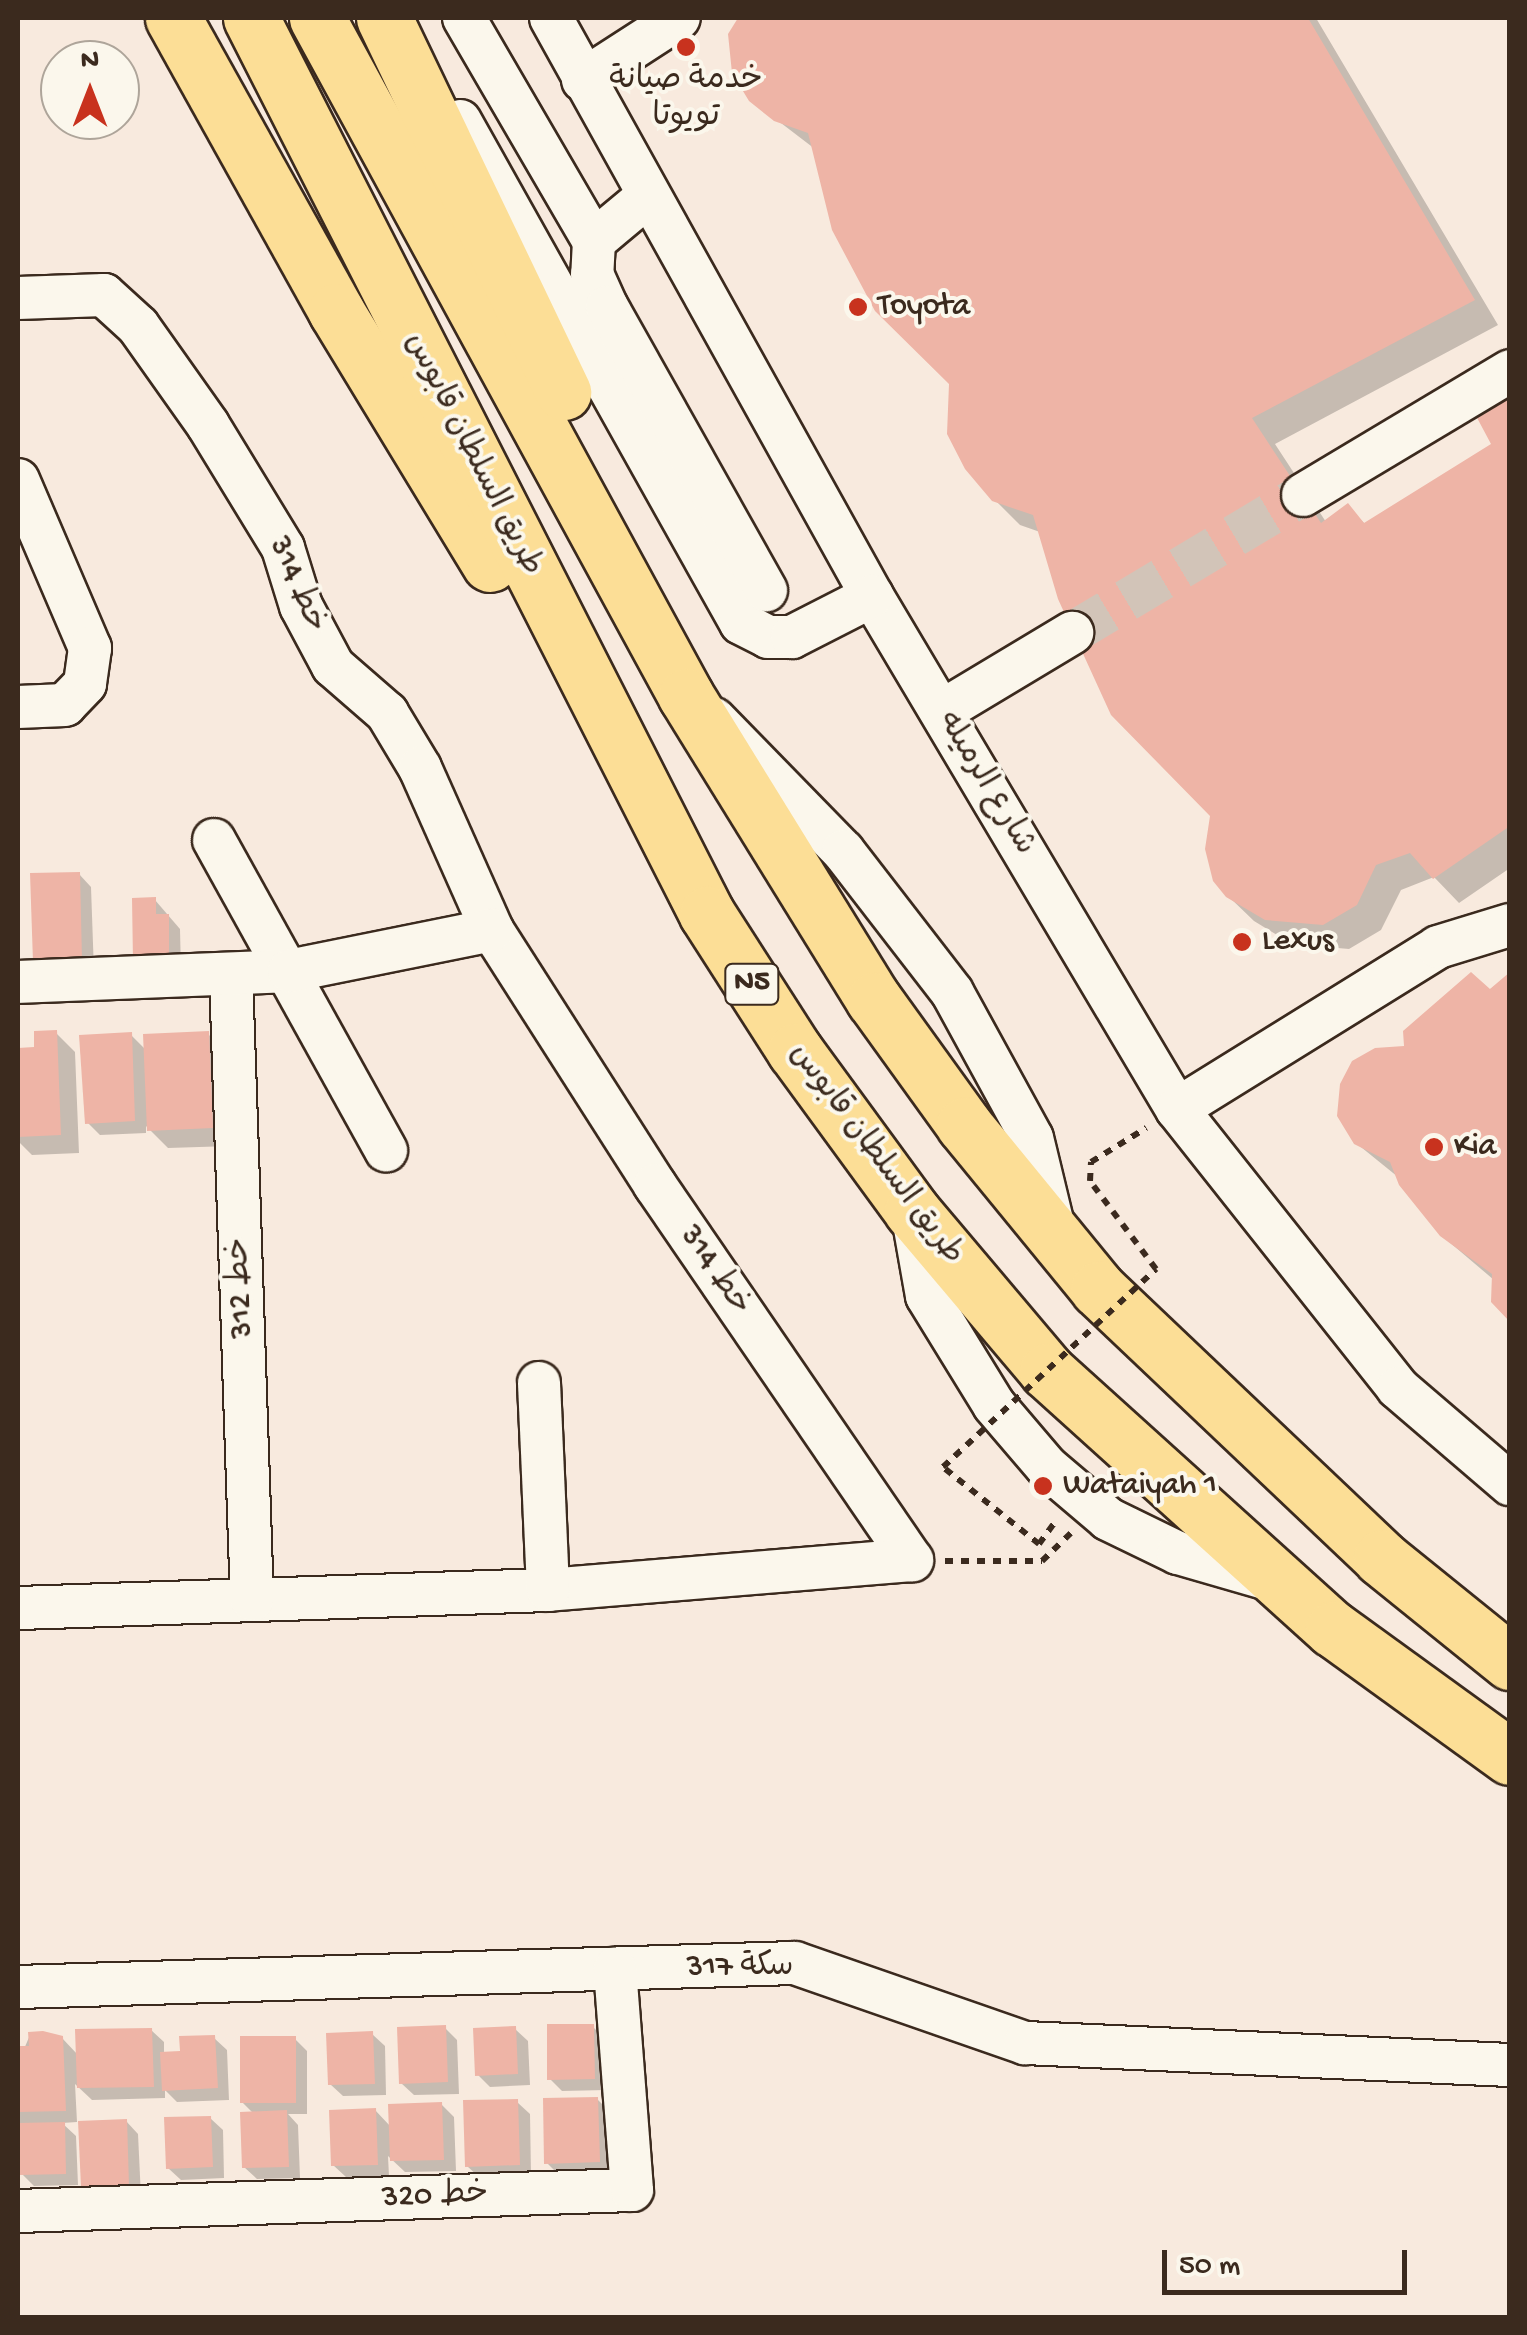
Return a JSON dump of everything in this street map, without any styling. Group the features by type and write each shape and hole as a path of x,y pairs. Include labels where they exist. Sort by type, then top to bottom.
{"highway":[{"path":"173,18 336,310 489,562 565,640"},
{"name":"طريق السلطان قابوس","path":"251,18 707,914 796,1051 912,1212 1047,1371 1332,1629 1510,1757"},
{"path":"316,18 646,614 686,696 874,1000 1056,1239 1098,1288 1366,1545 1510,1662"},
{"path":"384,18 630,538 646,614"}],"street":[{"path":"404,18 742,623 768,637 792,637 872,596"},
{"path":"464,18 594,241 592,274 607,307 766,590"},
{"name":"شارع الرميله","path":"551,18 872,596 1176,1110 1398,1388 1510,1484"},
{"path":"583,80 679,18"},
{"path":"594,241 648,196"},
{"name":"خط 314","path":"18,298 104,296 138,326 263,508 284,548 301,606 333,666 387,713 420,768 492,930 656,1186 912,1560"},
{"path":"1302,495 1510,372"},
{"path":"18,480 90,648 85,684 65,704 18,706"},
{"path":"942,711 1072,633"},
{"path":"214,840 386,1150"},
{"path":"1176,1110 1438,947 1510,925"},
{"path":"18,982 290,971 492,930"},
{"name":"خط 312","path":"231,976 252,1600"},
{"path":"539,1384 548,1590"},
{"path":"18,1608 548,1590 912,1560"},
{"name":"سكة 317","path":"18,1987 795,1963 1025,2043 1510,2065"},
{"name":"خط 320","path":"18,2211 632,2190 615,1969"}],"path":[{"path":"912,1560 1042,1561 1076,1530 1060,1516 1038,1544 943,1467 1156,1269 1090,1180 1091,1162 1176,1110"}],"building":[{"path":"738,18 1308,18 1475,300 1252,418 1321,523 1348,503 1364,523 1491,444 1475,414 1510,396 1510,826 1433,879 1410,853 1376,865 1357,905 1323,925 1265,920 1226,897 1213,881 1205,849 1210,816 1111,715 1058,599 1033,515 992,501 965,469 947,434 949,384 875,311 832,230 808,133 774,121 749,101 732,73 728,34"},
{"path":"80,872 82,961 33,962 30,873"},
{"path":"156,897 156,914 169,914 169,962 133,962 132,898"},
{"name":"Kia","path":"1471,972 1490,989 1510,972 1510,1322 1491,1302 1492,1274 1440,1236 1399,1185 1390,1162 1354,1144 1337,1116 1340,1084 1352,1061 1375,1048 1404,1046 1403,1031"},
{"path":"57,1030 61,1135 18,1137 18,1048 34,1047 34,1031"},
{"path":"209,1031 213,1128 147,1131 143,1034"},
{"path":"132,1032 135,1121 85,1124 79,1035"},
{"path":"547,2024 594,2024 595,2079 547,2080"},
{"path":"446,2025 448,2082 399,2084 397,2027"},
{"path":"516,2026 518,2074 475,2076 473,2028"},
{"path":"152,2028 154,2087 77,2088 75,2029"},
{"path":"373,2031 375,2084 328,2085 326,2033"},
{"path":"28,2032 63,2036 66,2111 18,2112 18,2046 29,2046"},
{"path":"215,2035 218,2088 162,2091 160,2052 180,2051 179,2036"},
{"path":"240,2036 296,2036 296,2103 240,2103"},
{"path":"598,2097 600,2162 544,2164 543,2098"},
{"path":"518,2099 520,2165 465,2167 463,2100"},
{"path":"442,2102 444,2160 390,2161 388,2104"},
{"path":"376,2108 378,2165 331,2166 329,2110"},
{"path":"287,2110 289,2167 242,2168 240,2112"},
{"path":"211,2116 213,2167 166,2169 164,2117"},
{"path":"127,2119 129,2186 81,2187 78,2121"},
{"path":"65,2122 66,2174 19,2175 18,2123"}],"tunnel":[{"path":"1072,633 1303,495"}],"place":[{"name":"خدمة صيانة تويوتا","path":"686,47"},
{"name":"Toyota","path":"858,307"},
{"name":"Lexus","path":"1242,942"},
{"name":"Kia","path":"1434,1147"},
{"name":"Wataiyah 1","path":"1043,1486"}]}
